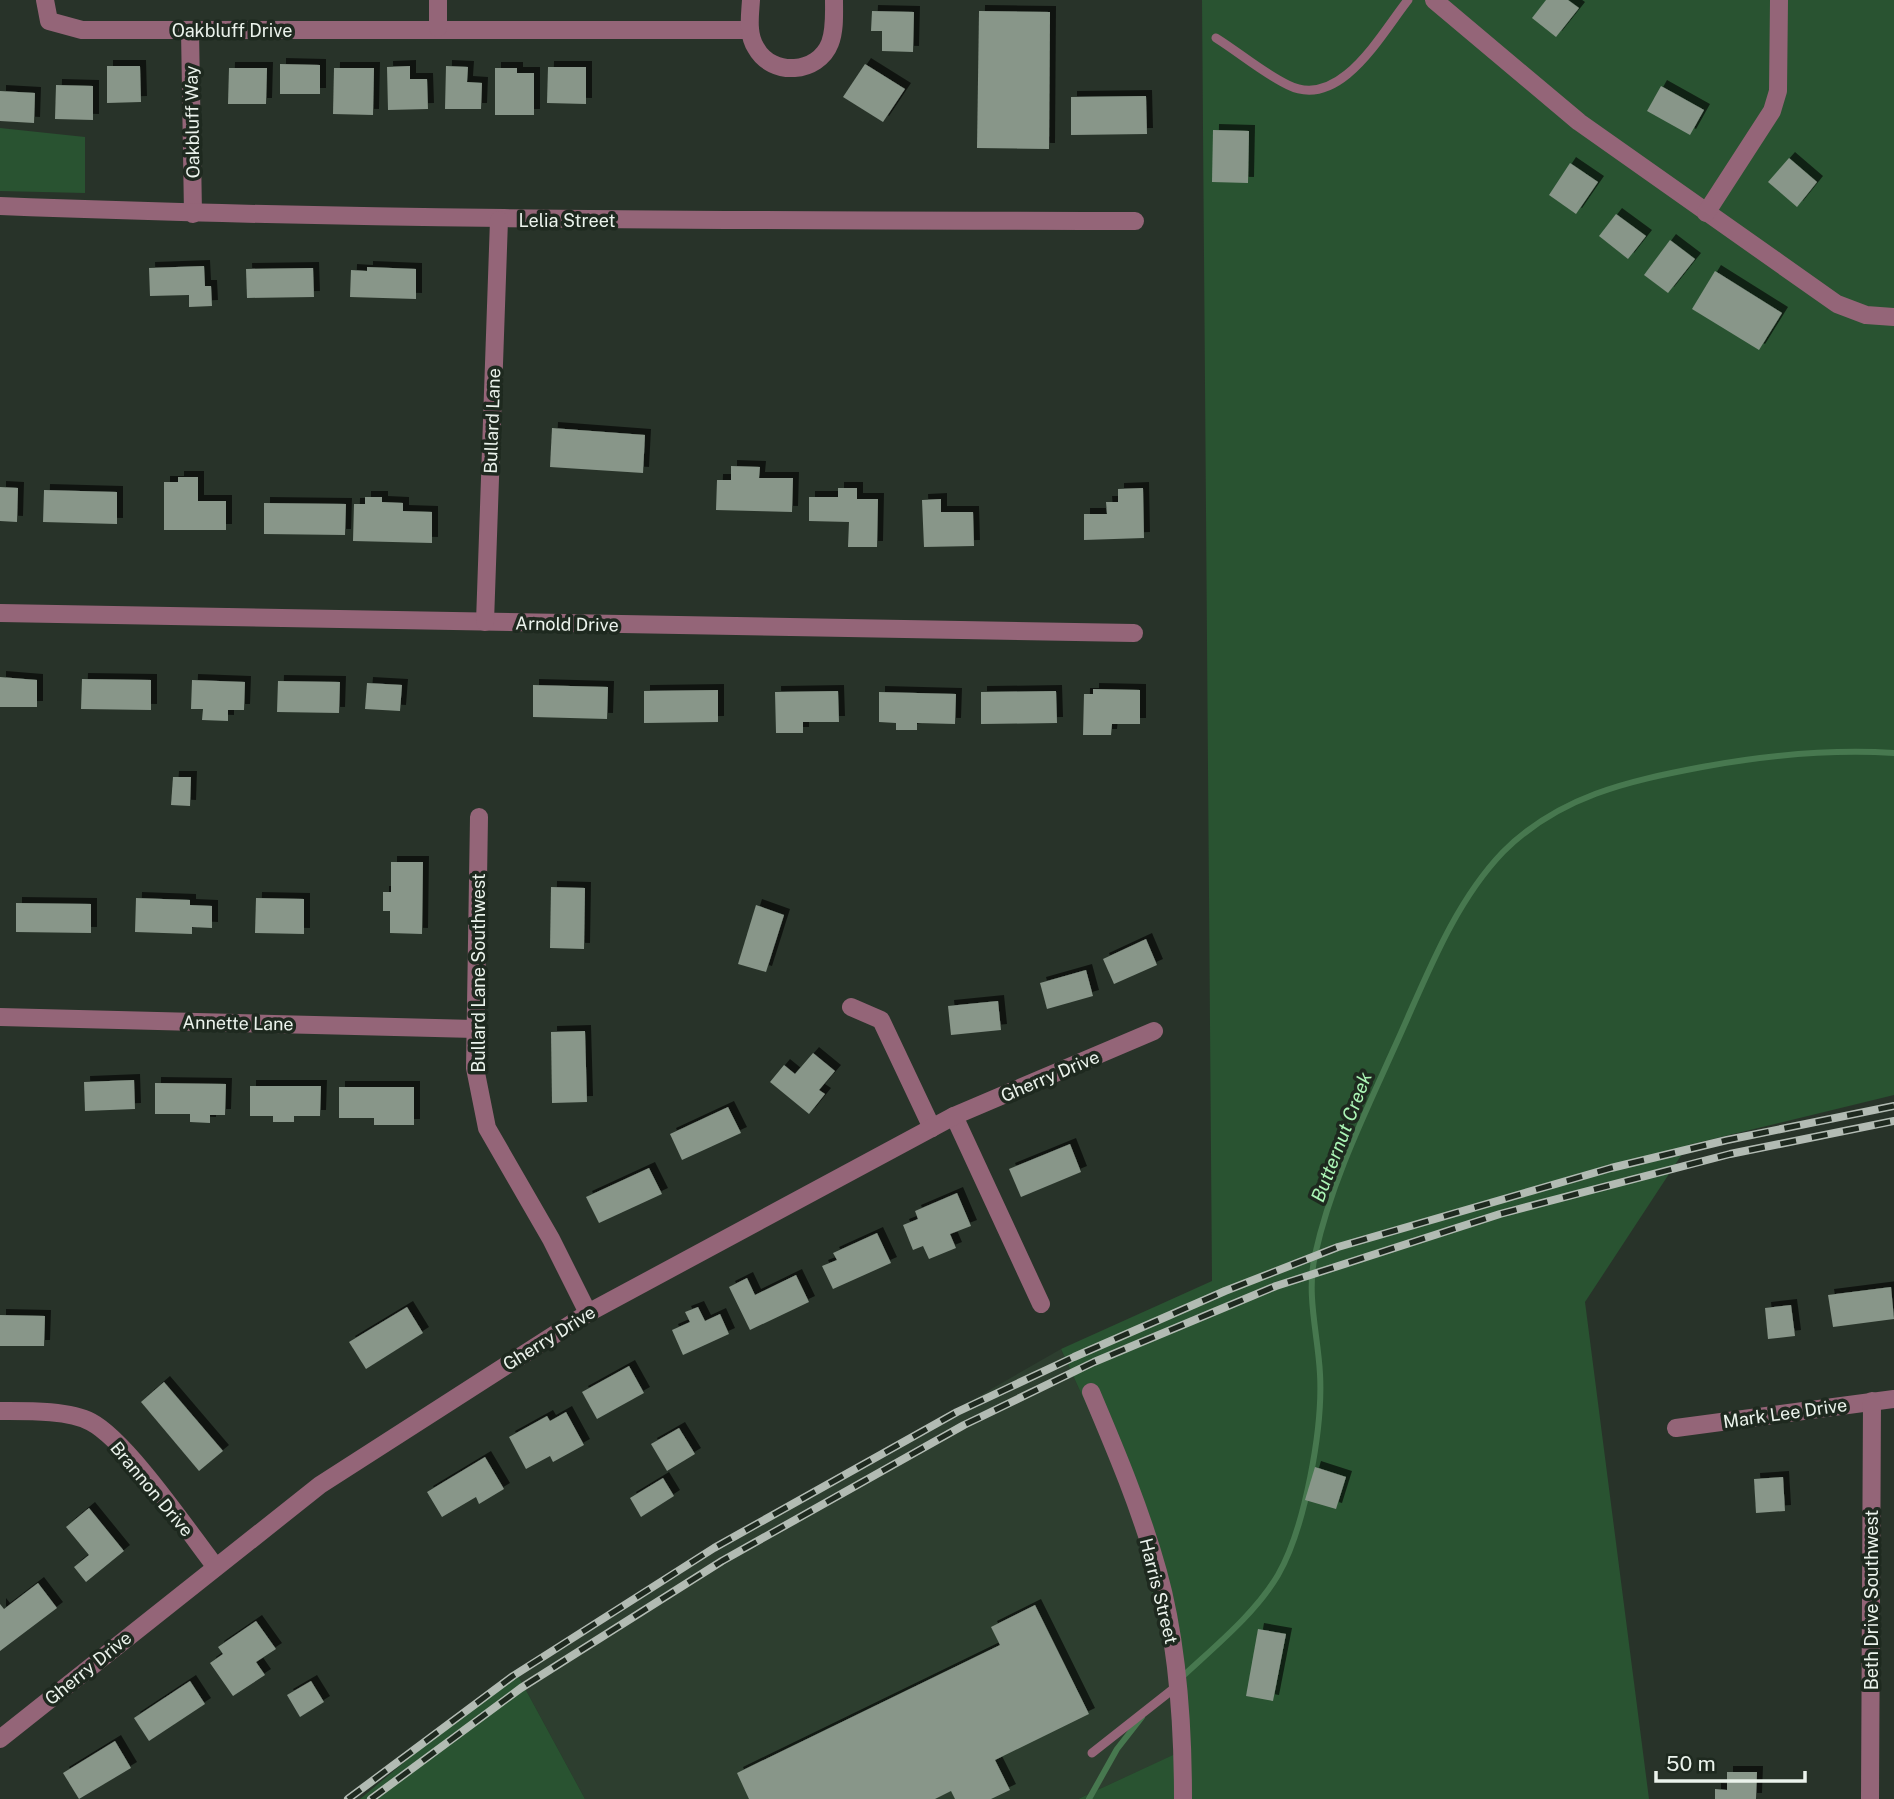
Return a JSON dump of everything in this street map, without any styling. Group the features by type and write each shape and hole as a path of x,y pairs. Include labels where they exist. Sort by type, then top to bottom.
{"street":[{"name":"Oakbluff Drive","path":"45,0 49,21 82,30 750,30"},
{"path":"438,0 438,28"},
{"path":"751,0 750,30 755,48 764,58 788,69 813,63 830,45 834,0"},
{"path":"1434,0 1579,122 1837,304 1866,315 1894,317"},
{"path":"1706,213 1772,111 1778,91 1779,0"},
{"name":"Oakbluff Way","path":"190,30 193,214"},
{"name":"Lelia Street","path":"0,206 193,214 499,220 1135,220"},
{"name":"Bullard Lane","path":"485,622 499,220"},
{"name":"Arnold Drive","path":"0,613 1134,634"},
{"name":"Bullard Lane Southwest","path":"479,817 475,1068 487,1128 551,1239 588,1312"},
{"path":"851,1007 881,1020 932,1128"},
{"name":"Annette Lane","path":"0,1017 475,1029"},
{"name":"Gherry Drive","path":"0,1739 320,1485 588,1312 954,1116 1154,1031"},
{"path":"954,1116 1041,1304"},
{"name":"Harris Street","path":"1091,1392 1125,1473 1158,1573 1174,1650 1184,1799"},
{"name":"Mark Lee Drive","path":"1676,1428 1894,1399"},
{"name":"Beth Drive Southwest","path":"1870,1799 1872,1401"},
{"name":"Brannon Drive","path":"0,1411 42,1411 91,1421 131,1460 215,1566"}],"lane":[{"path":"1216,38 1289,86 1304,90 1327,89 1343,80 1408,0"},
{"path":"1092,1753 1177,1686"}],"shaded area":[{"path":"1061,1349 1134,1510 1187,1749 1078,1799 585,1799 515,1670 817,1489"}],"green space":[{"path":"1202,0 1894,0 1894,1095 1688,1145 1585,1302 1649,1799 1078,1799 1186,1749 1134,1510 1061,1349 1212,1281"},
{"path":"0,128 85,137 85,193 0,191"},
{"path":"515,1670 585,1799 360,1799"}],"building":[{"path":"1546,0 1568,0 1579,8 1556,37 1532,18"},
{"path":"872,11 914,12 913,52 882,51 882,31 871,31"},
{"path":"979,11 1050,12 1049,149 977,148"},
{"path":"280,64 320,65 320,94 280,94"},
{"path":"865,64 905,89 883,122 843,97"},
{"path":"107,66 140,66 141,102 107,103"},
{"path":"410,66 410,79 427,79 428,109 388,110 387,67"},
{"path":"446,66 468,67 467,82 482,83 481,109 445,109"},
{"path":"548,67 586,67 586,104 547,103"},
{"path":"229,68 267,68 266,104 228,104"},
{"path":"334,68 374,68 373,115 333,114"},
{"path":"495,68 517,68 517,73 534,73 534,115 495,115"},
{"path":"56,85 93,86 93,120 55,119"},
{"path":"1661,86 1704,110 1690,135 1647,111"},
{"path":"0,91 35,93 34,123 0,121"},
{"path":"1146,96 1147,134 1071,135 1071,97"},
{"path":"1213,130 1249,131 1248,183 1212,182"},
{"path":"1789,158 1817,182 1797,207 1768,182"},
{"path":"1570,163 1598,182 1576,214 1549,195"},
{"path":"1616,214 1646,236 1628,259 1599,236"},
{"path":"1670,240 1695,259 1668,293 1644,275"},
{"path":"204,266 205,286 211,286 212,306 189,307 189,295 150,296 149,268"},
{"path":"367,267 416,269 416,299 350,297 351,270 367,271"},
{"path":"313,268 314,297 247,298 246,269"},
{"path":"1715,271 1782,313 1759,350 1692,309"},
{"path":"552,428 645,435 643,473 550,467"},
{"path":"731,466 760,467 759,478 793,478 792,512 716,510 717,480 731,480"},
{"path":"178,477 198,477 198,501 226,501 226,530 164,530 164,482 178,482"},
{"path":"0,487 18,488 17,522 0,521"},
{"path":"838,488 857,488 857,499 878,499 877,547 848,547 849,522 809,521 809,497 838,497"},
{"path":"1143,488 1144,538 1084,540 1084,514 1107,514 1106,502 1118,502 1118,489"},
{"path":"44,490 117,492 117,524 43,522"},
{"path":"365,497 382,497 382,502 403,503 403,511 432,512 432,543 353,541 354,504 365,504"},
{"path":"941,499 941,512 973,512 974,546 924,547 922,500"},
{"path":"264,503 346,504 345,535 264,534"},
{"path":"0,677 37,680 37,707 0,707"},
{"path":"82,679 151,680 151,710 81,709"},
{"path":"192,680 245,682 244,710 228,710 228,721 202,720 203,709 191,709"},
{"path":"278,681 340,682 339,713 277,712"},
{"path":"367,683 402,685 400,711 365,709"},
{"path":"533,685 608,687 607,719 533,717"},
{"path":"1093,689 1140,690 1140,724 1112,724 1111,735 1083,735 1084,694 1093,694"},
{"path":"718,690 718,722 644,723 644,691"},
{"path":"838,691 839,722 803,722 803,733 776,733 775,692"},
{"path":"1056,691 1057,723 981,724 981,692"},
{"path":"879,692 956,694 955,724 917,723 917,730 896,730 896,723 879,722"},
{"path":"173,777 191,777 190,806 171,805"},
{"path":"391,862 423,862 422,934 390,933 390,911 383,911 383,892 391,892"},
{"path":"551,887 585,888 584,949 550,948"},
{"path":"136,898 190,900 190,905 212,906 212,928 192,927 192,934 135,932"},
{"path":"256,898 304,899 304,934 255,933"},
{"path":"16,903 91,904 91,933 16,932"},
{"path":"756,905 784,915 766,972 738,964"},
{"path":"1146,939 1157,965 1114,984 1103,959"},
{"path":"1086,970 1093,996 1047,1009 1040,983"},
{"path":"998,1001 1001,1030 951,1035 948,1006"},
{"path":"585,1031 587,1102 552,1103 551,1032"},
{"path":"813,1053 835,1071 819,1090 825,1094 809,1114 770,1082 784,1065 795,1074"},
{"path":"134,1080 135,1109 85,1111 84,1082"},
{"path":"155,1083 226,1084 225,1115 210,1115 210,1123 190,1122 190,1114 155,1114"},
{"path":"250,1086 321,1086 320,1116 294,1116 294,1122 273,1122 273,1116 250,1116"},
{"path":"339,1087 414,1087 414,1125 374,1125 374,1118 339,1118"},
{"path":"728,1107 741,1133 682,1160 670,1134"},
{"path":"1070,1144 1081,1172 1021,1197 1009,1169"},
{"path":"649,1168 662,1194 599,1223 586,1197"},
{"path":"957,1193 971,1226 950,1234 956,1248 929,1259 923,1246 913,1250 903,1225 918,1219 915,1211"},
{"path":"877,1233 891,1263 833,1289 822,1266 837,1260 833,1253"},
{"path":"796,1275 809,1302 750,1330 729,1287 747,1278 755,1295"},
{"path":"1891,1287 1894,1319 1833,1327 1828,1295"},
{"path":"1791,1305 1795,1336 1768,1339 1765,1308"},
{"path":"407,1307 423,1333 366,1369 349,1342"},
{"path":"698,1307 705,1321 720,1314 729,1334 683,1355 672,1330 690,1322 685,1312"},
{"path":"0,1315 45,1316 44,1346 0,1346"},
{"path":"629,1366 644,1393 597,1419 582,1392"},
{"path":"164,1382 223,1451 199,1471 141,1402"},
{"path":"566,1412 584,1445 553,1462 550,1456 526,1469 509,1437 547,1416 550,1421"},
{"path":"679,1428 695,1454 667,1471 651,1444"},
{"path":"485,1457 504,1489 479,1504 476,1497 442,1517 427,1492"},
{"path":"1315,1467 1346,1477 1336,1509 1305,1500"},
{"path":"1783,1477 1785,1511 1756,1513 1754,1479"},
{"path":"663,1478 674,1496 641,1517 630,1498"},
{"path":"89,1508 124,1551 86,1582 74,1567 89,1555 66,1527"},
{"path":"38,1583 57,1608 0,1651 0,1604 4,1609"},
{"path":"1035,1605 1089,1714 995,1760 1010,1790 991,1799 955,1799 951,1791 935,1799 749,1799 737,1773 1000,1645 991,1627"},
{"path":"256,1621 276,1649 256,1662 265,1675 233,1696 210,1663 223,1654 218,1647"},
{"path":"1258,1629 1286,1634 1273,1701 1246,1696"},
{"path":"190,1681 205,1704 149,1741 134,1718"},
{"path":"311,1681 324,1702 300,1717 287,1695"},
{"path":"115,1741 131,1768 79,1799 63,1773"},
{"path":"1727,1772 1757,1772 1756,1799 1715,1799 1715,1789 1727,1790"}],"waterway":[{"name":"Butternut Creek","path":"1182,1677 1258,1603 1278,1575 1288,1555 1304,1505 1318,1422 1320,1374 1312,1285 1315,1255 1322,1228 1350,1147 1430,968 1455,918 1485,872 1503,852 1547,817 1571,804 1621,785 1702,767 1774,756 1845,752 1894,753"},
{"name":"Butternut Creek","path":"1089,1799 1117,1749 1142,1717"}],"railway":[{"path":"348,1799 513,1676 714,1548 957,1412 1074,1357 1225,1291 1338,1247 1611,1168 1727,1140 1894,1106"},
{"path":"371,1799 521,1688 722,1561 964,1425 1094,1362 1276,1286 1500,1214 1730,1154 1894,1121"}]}
